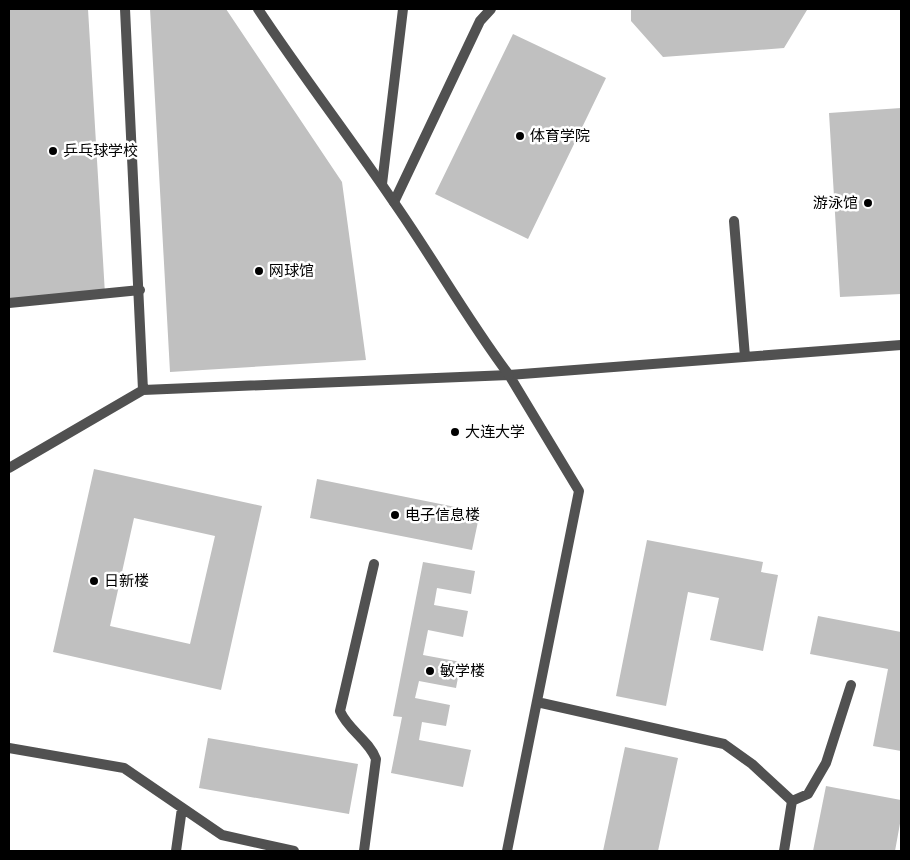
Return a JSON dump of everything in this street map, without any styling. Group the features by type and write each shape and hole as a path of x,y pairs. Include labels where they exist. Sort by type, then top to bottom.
{"street":[{"path":"125,9 140,290 143,390"},
{"path":"258,9 286,53 382,184 489,349 509,374 579,491 507,851"},
{"path":"382,184 403,9"},
{"path":"394,202 480,21 491,9"},
{"path":"734,221 745,357"},
{"path":"9,302 140,290"},
{"path":"9,468 143,390 509,374 901,345"},
{"path":"364,851 376,759 371,747 345,722 340,711 374,564"},
{"path":"792,801 808,794 826,763 851,685"},
{"path":"536,702 724,744 752,764 792,801"},
{"path":"9,748 124,768 222,835 294,851"},
{"path":"784,851 792,801"},
{"path":"176,851 182,808"}],"building":[{"name":"乒乓球学校","path":"9,9 88,9 105,294 9,301"},
{"name":"网球馆","path":"150,9 226,9 342,182 366,360 170,372"},
{"path":"631,9 807,10 784,48 663,57 631,21"},
{"name":"体育学院","path":"513,34 606,78 528,239 435,194"},
{"name":"游泳馆","path":"901,108 901,294 840,297 829,113"},
{"name":"日新楼","path":"94,469 262,506 221,690 53,652","holes":["134,518 215,536 190,644 110,626"]},
{"name":"电子信息楼","path":"317,479 480,512 472,550 310,518"},
{"path":"647,540 763,562 761,572 778,575 763,651 710,640 719,598 688,592 666,706 616,696"},
{"name":"敏学楼","path":"423,562 475,571 471,594 437,588 434,605 468,611 463,637 428,630 423,655 461,662 456,688 419,681 415,698 450,705 446,726 422,722 419,740 471,750 463,787 391,773 402,717 393,716"},
{"path":"818,616 901,632 901,751 873,746 888,669 810,654"},
{"path":"208,738 358,764 349,814 199,788"},
{"path":"625,747 678,758 658,851 603,851"},
{"path":"826,786 901,800 901,818 895,851 813,851"}],"place":[{"name":"体育学院","path":"520,136"},
{"name":"乒乓球学校","path":"53,151"},
{"name":"游泳馆","path":"868,203"},
{"name":"网球馆","path":"259,271"},
{"name":"大连大学","path":"455,432"},
{"name":"电子信息楼","path":"395,515"},
{"name":"日新楼","path":"94,581"},
{"name":"敏学楼","path":"430,671"}]}
